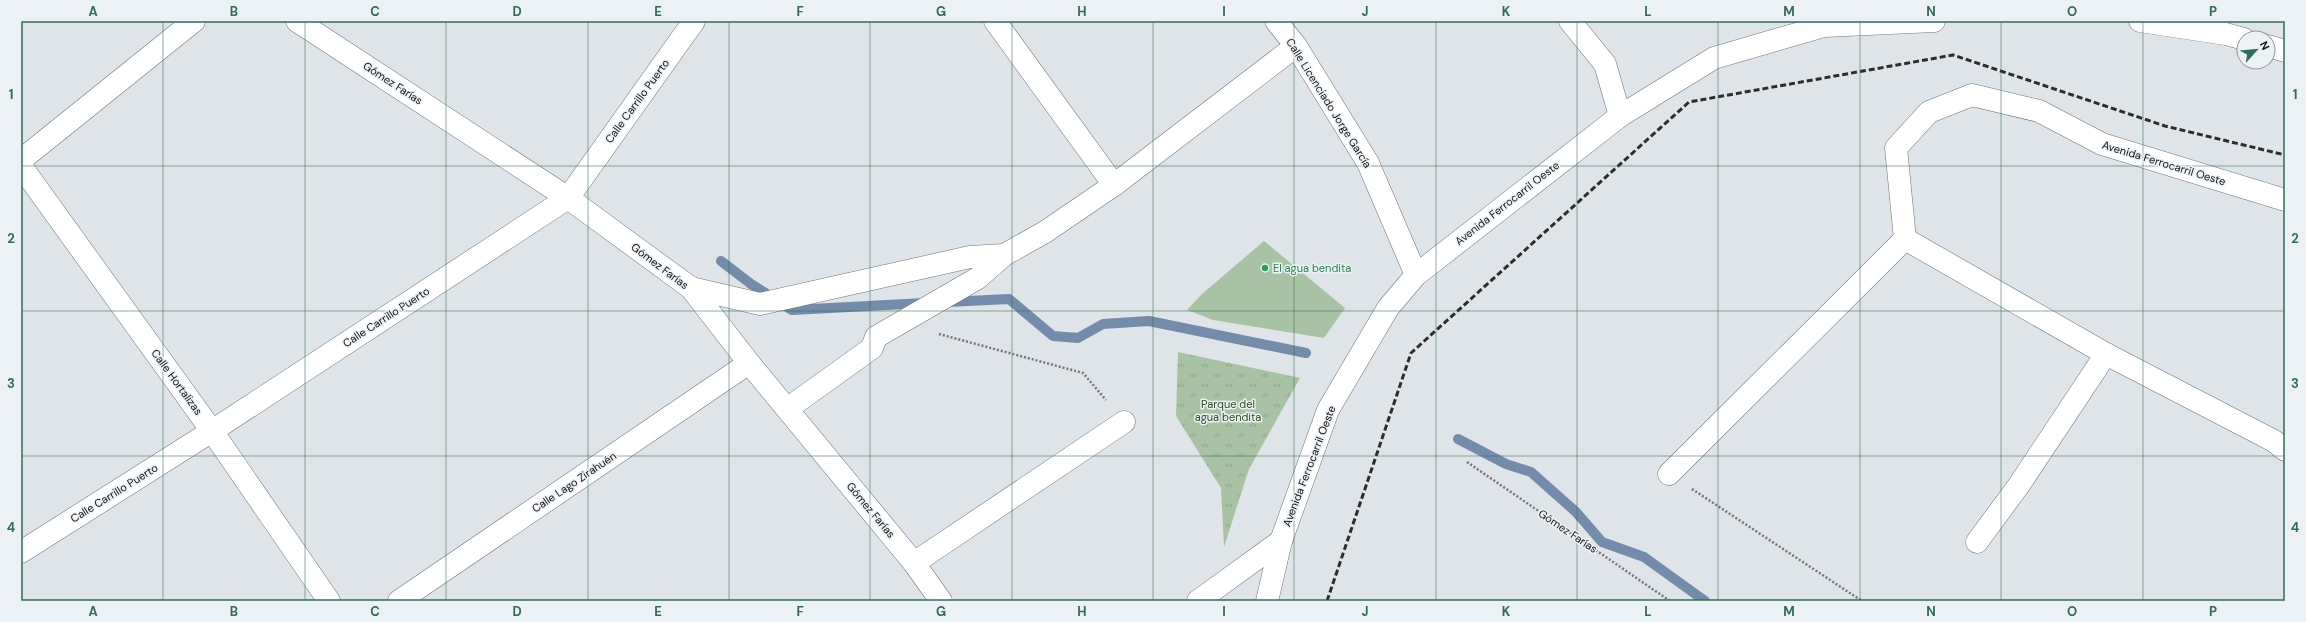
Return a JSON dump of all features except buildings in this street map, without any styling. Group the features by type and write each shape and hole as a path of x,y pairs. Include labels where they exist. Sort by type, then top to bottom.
{"street":[{"path":"21,160 194,21"},
{"name":"Gómez Farías","path":"297,21 568,198 691,288 749,363 914,563 940,601"},
{"name":"Calle Carrillo Puerto","path":"21,552 212,431 568,198 694,21"},
{"path":"995,21 1114,185"},
{"name":"Calle Licenciado Jorge García","path":"1276,21 1296,46 1368,163 1416,275"},
{"path":"1570,21 1605,64 1620,116"},
{"name":"Avenida Ferrocarril Oeste","path":"1267,601 1281,541 1328,410 1388,308 1416,275 1620,116 1714,58 1823,24 1934,21"},
{"path":"2140,21 2236,37"},
{"path":"787,409 872,348 876,337 978,278 1004,255 1045,232 1114,185 1296,46"},
{"name":"Avenida Ferrocarril Oeste","path":"1905,239 1896,148 1929,112 1972,96 2039,112 2102,144 2285,200"},
{"name":"Calle Hortalizas","path":"21,166 212,431 329,601"},
{"path":"1669,474 1905,239 2106,354 2274,441 2285,450"},
{"path":"691,288 760,304 970,257 1004,255"},
{"path":"1977,542 2019,485 2106,354"},
{"name":"Calle Lago Zirahuén","path":"399,601 749,363"},
{"path":"914,563 1124,422"},
{"path":"1198,601 1281,541"}],"path":[{"path":"931,332 1084,373 1124,422"},
{"name":"Gómez Farías","path":"1467,462 1670,601"},
{"path":"1669,474 1862,601"}],"green space":[{"name":"El agua bendita","path":"1264,241 1345,308 1324,338 1213,320 1187,310 1202,294"},
{"name":"Parque del agua bendita","path":"1178,352 1300,378 1249,469 1224,547 1221,488 1176,416"}],"waterway":[{"path":"721,261 751,284 792,310 925,303"},
{"path":"947,302 1009,299 1053,336 1078,338 1103,324 1149,321 1306,353"},
{"path":"1458,439 1506,464 1531,472 1576,512 1602,542 1644,557 1705,601"}],"railway":[{"path":"1327,601 1411,353 1689,102 1953,55 2165,126 2285,155"}],"place":[{"name":"El agua bendita","path":"1265,268"}]}
